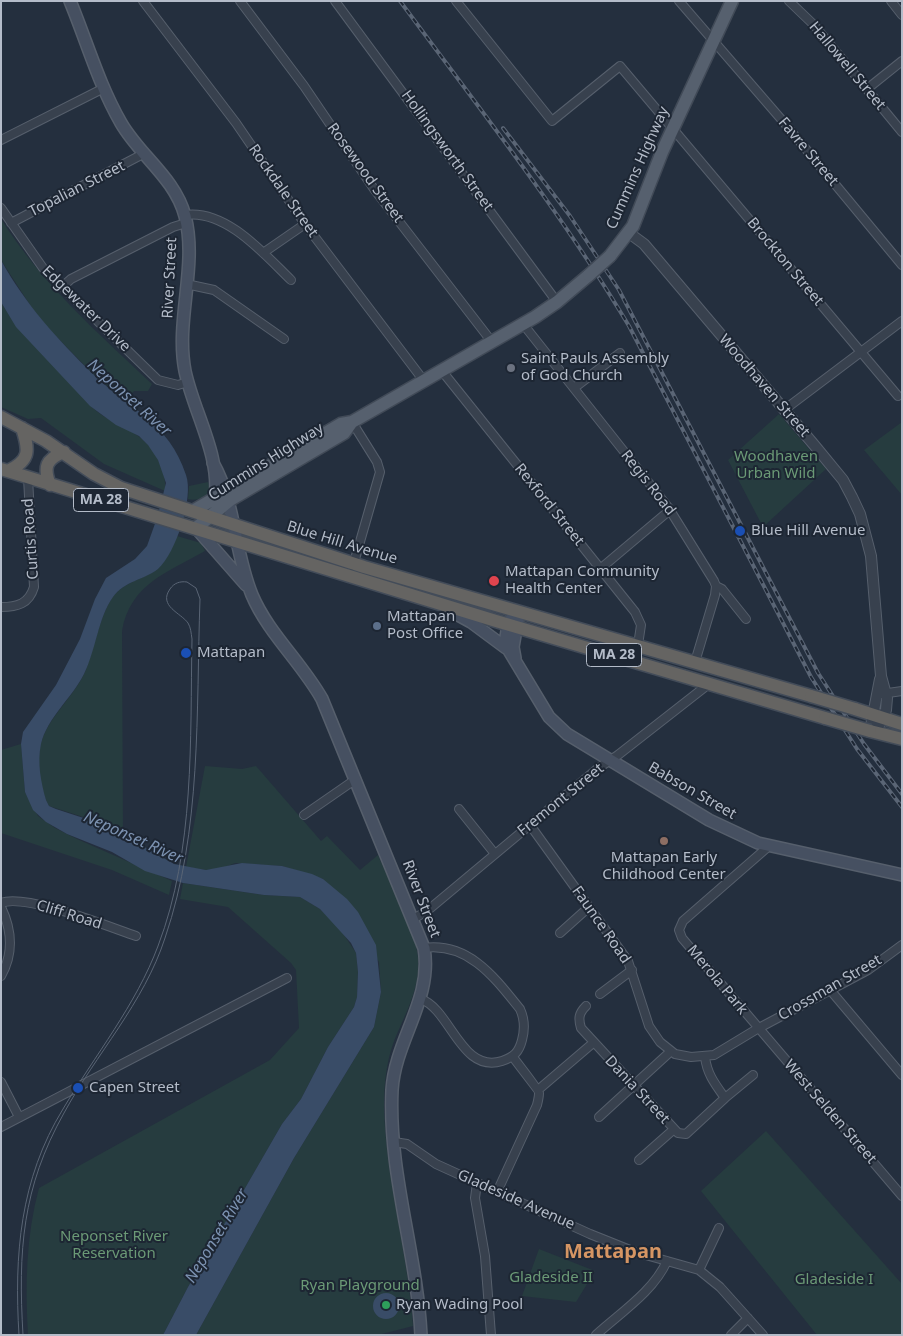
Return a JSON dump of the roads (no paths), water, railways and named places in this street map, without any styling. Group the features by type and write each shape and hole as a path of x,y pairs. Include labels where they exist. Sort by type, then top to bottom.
{"highway":[{"path":"1,417 22,428 27,444 26,455 20,465 5,470"},
{"name":"MA 28","path":"22,428 64,452 113,485 234,525"},
{"path":"50,485 45,471 46,464 50,458 64,452"},
{"name":"MA 28","path":"5,470 238,541"},
{"name":"Blue Hill Avenue","path":"234,525 354,564 638,645 902,724"},
{"name":"Blue Hill Avenue","path":"238,541 513,626 902,739"},
{"path":"471,613 475,600"}],"main road":[{"name":"Cummins Highway","path":"193,511 215,499 227,496 344,432 352,422 523,324 557,302 610,256 629,233 673,128 732,1"},
{"name":"River Street","path":"73,2 104,88 122,125 143,154 171,185 186,219 188,250 182,349 188,382 214,463 227,496 251,593"},
{"name":"MA 28","path":"1,422 22,428"},
{"name":"River Street","path":"214,463 217,478 215,499"},
{"name":"Cummins Highway","path":"192,527 209,517 227,496"},
{"name":"River Street","path":"192,527 235,570 251,593 264,617 300,664 318,692 356,778 424,948 426,970 421,999 396,1063 392,1100 394,1142 416,1273 421,1335"},
{"name":"Blue Hill Avenue","path":"424,599 468,620 506,648"},
{"path":"515,658 513,626 516,611"},
{"path":"506,648 504,640 513,626"},
{"name":"Babson Street","path":"506,648 515,658 549,717 567,734 709,820 742,836 769,846 902,875"}],"street":[{"name":"Rockdale Street","path":"143,1 236,123 305,224 424,381"},
{"name":"Rosewood Street","path":"240,1 304,86 374,189 492,342"},
{"name":"Hollingsworth Street","path":"335,1 557,302"},
{"name":"Brockton Street","path":"456,1 552,121 620,66 898,396"},
{"name":"Favre Street","path":"678,1 713,39 902,265"},
{"name":"Hallowell Street","path":"789,1 814,25 902,132"},
{"path":"891,1 902,15"},
{"path":"867,89 902,61"},
{"path":"1,140 104,88"},
{"name":"Topalian Street","path":"11,223 143,154"},
{"name":"Edgewater Drive","path":"1,208 38,261 62,287 158,380 178,385 188,382"},
{"path":"62,287 71,279 197,214 223,221 263,253 291,280"},
{"path":"263,253 305,224"},
{"name":"Woodhaven Street","path":"629,233 644,244 843,480 860,514 871,556 882,694 887,706 879,716 873,732"},
{"path":"186,284 214,290 284,339"},
{"path":"784,410 902,320"},
{"name":"Regis Road","path":"523,324 670,510 716,586 722,589 746,619"},
{"path":"574,388 620,353"},
{"name":"Rexford Street","path":"442,371 638,616 641,629 638,645"},
{"path":"350,576 380,472 377,462 352,422"},
{"name":"Curtis Road","path":"1,607 23,603 30,596 34,587 28,478"},
{"path":"600,569 670,510"},
{"path":"695,662 716,586"},
{"name":"Fremont Street","path":"413,918 427,911 610,760 710,683"},
{"path":"882,694 902,692"},
{"path":"304,815 356,778"},
{"path":"459,809 495,854"},
{"name":"Faunce Road","path":"530,825 632,970 649,1026 670,1052"},
{"name":"Merola Park","path":"757,1029 682,938 679,930 683,921 769,846"},
{"name":"Cliff Road","path":"1,903 13,900 45,906 136,936"},
{"path":"1,907 9,928 11,945 7,964 1,976"},
{"path":"560,932 589,907"},
{"name":"Crossman Street","path":"757,1029 868,970 902,945"},
{"path":"421,999 434,1008 463,1046 476,1057 492,1062 513,1057 521,1042 524,1023 520,1009 474,959 450,950 424,948"},
{"path":"600,994 632,970"},
{"path":"1,1126 288,978"},
{"path":"831,991 899,1066 902,1075"},
{"name":"Dania Street","path":"586,1006 580,1012 579,1021 581,1028 678,1134 686,1134 725,1098"},
{"path":"599,1117 670,1052 691,1057 705,1057 720,1052 757,1029"},
{"name":"West Selden Street","path":"757,1029 900,1191"},
{"path":"497,1192 537,1105 538,1090 593,1043"},
{"path":"513,1057 525,1076 538,1090"},
{"path":"705,1057 711,1079 725,1098 753,1075"},
{"path":"1,1082 19,1117"},
{"path":"640,1160 673,1130"},
{"name":"Gladeside Avenue","path":"394,1142 407,1144 431,1161 590,1234 635,1252 699,1270 720,1287 763,1335"},
{"path":"477,1183 475,1198 485,1256 492,1335"},
{"path":"699,1270 719,1228"},
{"path":"596,1335 648,1288 660,1275 667,1261"},
{"path":"730,1335 748,1318"}],"water":[{"path":"1,260 31,306 67,348 93,374 159,429 179,457 188,485 188,497 182,524 171,551 158,569 123,587 113,597 100,624 84,674 54,717 44,735 40,751 40,772 49,806 108,826 174,864 206,870 242,863 282,866 312,874 323,879 347,899 358,912 376,945 381,992 374,1027 294,1158 196,1335 163,1335 188,1287 282,1124 301,1099 328,1047 354,1007 357,997 358,972 356,953 351,943 320,909 300,897 264,895 183,883 145,871 112,852 67,834 46,822 33,810 25,792 21,744 23,732 56,685 80,639 95,599 106,578 135,559 147,546 166,483 158,460 148,445 139,436 116,425 90,406 16,327 1,302"},
{"name":"Ryan Wading Pool","path":"386,1293 395,1297 399,1306 395,1315 386,1319 377,1315 373,1306 377,1297"}],"tram line":[{"path":"19,1335 19,1247 23,1218 37,1163 63,1109 127,1009 149,968 170,909 179,871 188,794 192,639 188,623 172,609 167,600 167,595 173,585 187,582 196,588 200,599 197,727 191,813 186,855 177,897 165,938 145,984 64,1113 39,1168 31,1194 23,1248 21,1275 23,1335"}],"railway":[{"path":"400,1 519,161 603,284 629,326 811,677 857,749 902,807"},
{"path":"503,128 570,216 619,290 818,673 864,744 902,794"}],"place":[{"name":"Saint Pauls Assembly of God Church","path":"511,368"},
{"name":"Blue Hill Avenue","path":"740,531"},
{"name":"Mattapan Community Health Center","path":"494,581"},
{"name":"Mattapan Post Office","path":"377,626"},
{"name":"Mattapan","path":"186,653"},
{"name":"Mattapan Early Childhood Center","path":"664,841"},
{"name":"Capen Street","path":"78,1088"},
{"name":"Ryan Wading Pool","path":"386,1305"}],"district":[{"name":"Mattapan","path":"613,1252"}],"water label":[{"name":"Neponset River","path":"129,398"},
{"name":"Neponset River","path":"133,838"},
{"name":"Neponset River","path":"217,1236"}],"park label":[{"name":"Woodhaven Urban Wild","path":"776,466"},
{"name":"Neponset River Reservation","path":"114,1246"},
{"name":"Gladeside II","path":"551,1278"},
{"name":"Gladeside I","path":"834,1280"},
{"name":"Ryan Playground","path":"360,1286"}]}
